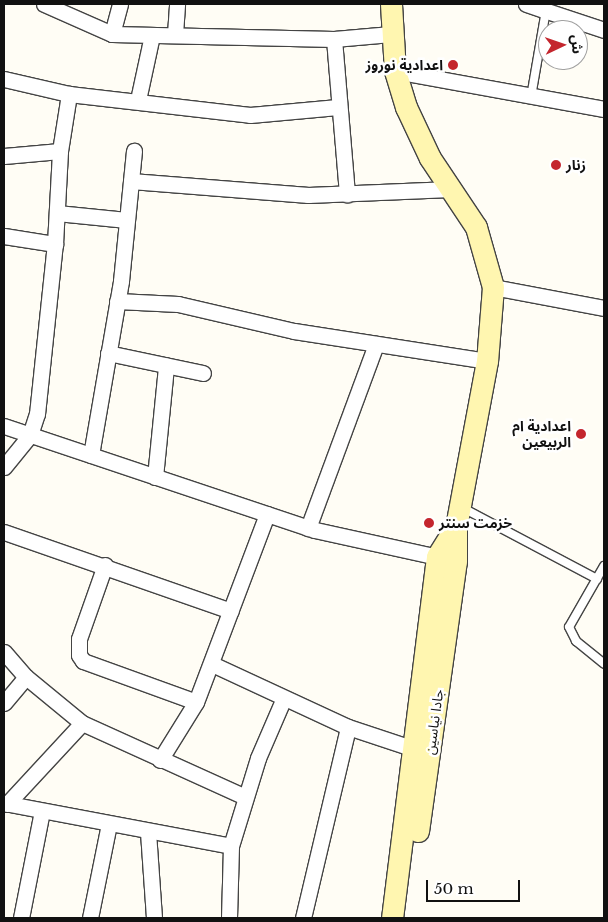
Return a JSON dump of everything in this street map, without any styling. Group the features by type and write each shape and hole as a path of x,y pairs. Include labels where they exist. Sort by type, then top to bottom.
{"street":[{"path":"44,4 112,34 334,39 391,34"},
{"path":"112,34 120,4"},
{"path":"176,34 177,4"},
{"path":"390,4 395,71 413,124 476,227 493,287 604,308"},
{"path":"526,4 604,30"},
{"path":"138,100 152,35"},
{"path":"334,39 338,107 347,194"},
{"path":"395,71 531,98 604,110"},
{"path":"4,79 69,94 138,100 250,115 338,107"},
{"path":"4,467 30,435 37,414 56,244 60,151 69,94"},
{"path":"4,156 60,151"},
{"path":"91,455 117,301 134,151"},
{"path":"131,181 347,194 451,189"},
{"path":"57,213 127,220"},
{"path":"4,236 56,244"},
{"name":"جادا نیاسین","path":"392,918 414,749 447,559 458,516 487,361 493,287"},
{"path":"117,301 178,304 294,331 487,361"},
{"path":"308,528 376,344"},
{"path":"108,353 203,374"},
{"path":"155,476 166,366"},
{"path":"4,426 308,528 447,559"},
{"path":"160,760 196,702 212,664 267,514"},
{"path":"4,532 104,565 231,611"},
{"name":"جادا نیاسین","path":"407,918 447,559"},
{"path":"104,565 78,639 79,655 83,661 196,702"},
{"path":"4,652 26,677 82,723 245,797"},
{"path":"212,664 348,727 414,749"},
{"path":"4,703 26,677"},
{"path":"229,918 230,846 245,797 284,698"},
{"path":"6,804 82,723"},
{"path":"303,918 348,727"},
{"path":"6,804 230,846"},
{"path":"21,918 42,810"},
{"path":"90,918 109,824"},
{"path":"148,832 154,918"}],"lane":[{"path":"531,98 546,10"},
{"path":"458,516 597,579"},
{"path":"604,566 569,627 576,641 604,664"}],"place":[{"name":"اعدادية نوروز","path":"453,65"},
{"name":"زنار","path":"556,165"},
{"name":"اعدادية ام الربيعين","path":"581,434"},
{"name":"خزمت سنتر","path":"429,523"}]}
